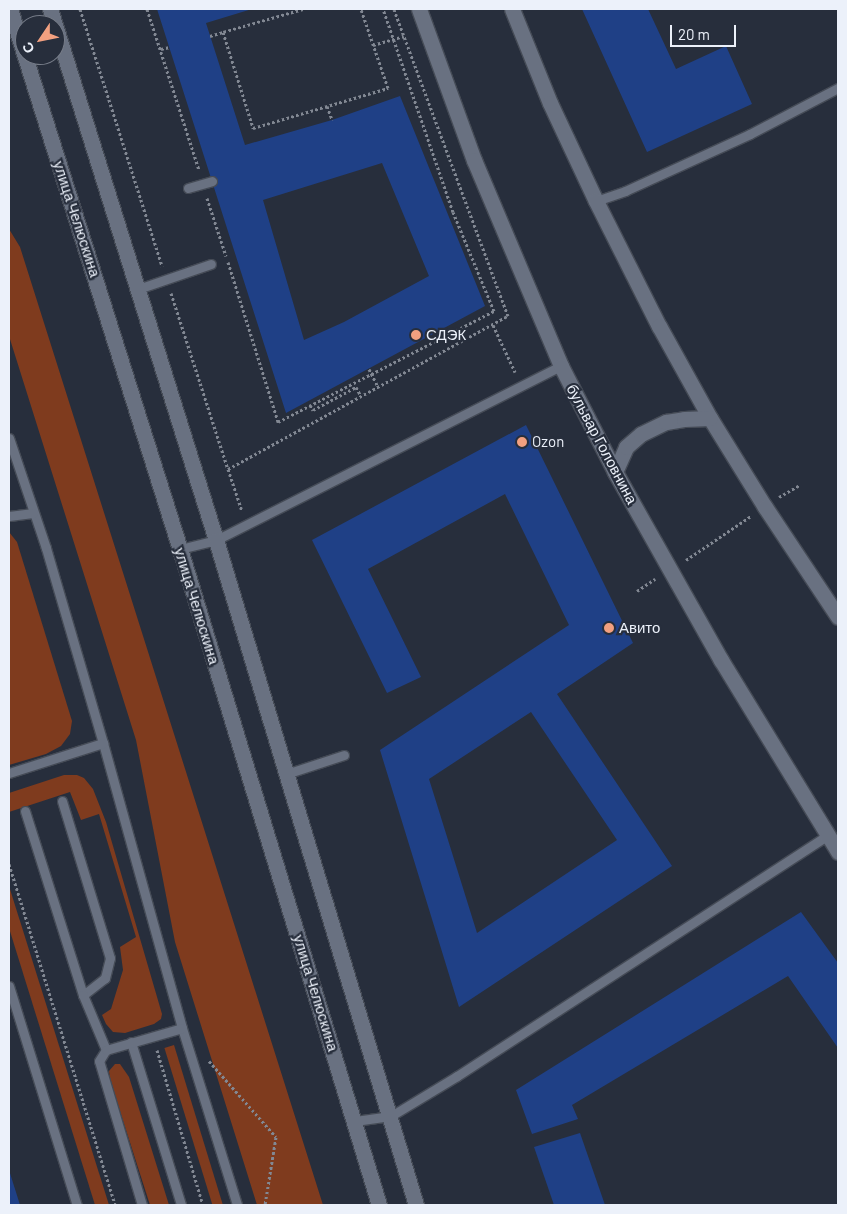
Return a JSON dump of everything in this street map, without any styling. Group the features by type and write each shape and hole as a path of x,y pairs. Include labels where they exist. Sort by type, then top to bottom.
{"street":[{"name":"улица Челюскина","path":"10,9 180,549 379,1205"},
{"path":"50,9 216,540 391,1116 416,1205"},
{"name":"бульвар Головнина","path":"419,9 474,160 561,366 615,472 721,660 838,852"},
{"path":"512,9 550,103 596,201 659,326 710,418 765,507 838,617"},
{"path":"615,472 626,447 641,434 666,422 710,418"}],"lane":[{"path":"596,201 626,191 750,134 838,88"},
{"path":"188,188 207,182"},
{"path":"138,289 212,264"},
{"path":"180,549 216,540 561,366"},
{"path":"9,438 46,548 103,742 182,1028 237,1205"},
{"path":"9,516 33,513"},
{"path":"9,773 103,742"},
{"path":"286,774 344,755"},
{"path":"62,801 110,958 104,978 83,995"},
{"path":"25,811 83,995 106,1050"},
{"path":"355,1121 391,1116 466,1071 828,836"},
{"path":"9,986 77,1205"},
{"path":"142,1205 99,1060 106,1050 182,1028"},
{"path":"131,1042 181,1205"}],"path":[{"path":"80,9 245,519"},
{"path":"147,9 207,182 278,422 370,372 494,311 453,212 383,9"},
{"path":"210,36 303,9"},
{"path":"223,32 253,128 388,88 361,9"},
{"path":"228,469 508,316 394,9"},
{"path":"80,29 85,27"},
{"path":"373,45 404,36"},
{"path":"160,49 170,47"},
{"path":"327,106 332,120"},
{"path":"493,325 517,377"},
{"path":"370,372 378,388"},
{"path":"310,405 313,410 356,387 361,396"},
{"path":"637,591 800,485"},
{"path":"9,864 115,1205"},
{"path":"153,1035 203,1205"},
{"path":"207,1058 276,1137 265,1205"}],"shaded area":[{"path":"9,229 20,247 323,1205 257,1205 175,942 136,740 9,336"},
{"path":"9,532 17,542 72,721 70,734 61,746 46,754 9,765"},
{"path":"64,775 77,775 84,778 93,789 106,822 162,1014 161,1019 154,1024 125,1033 113,1032 106,1024 102,1015 111,1009 123,970 120,947 136,937 99,814 81,820 70,792 9,812 9,793"},
{"path":"9,886 109,1205 95,1205 9,928"},
{"path":"174,1045 223,1205 212,1205 164,1048"},
{"path":"115,1064 120,1064 129,1077 169,1205 150,1205 110,1080 109,1071"}],"building":[{"path":"157,9 252,9 206,23 245,145 332,120 400,96 485,306 286,413","holes":["382,163 429,276 344,322 304,340 263,200"]},
{"path":"582,9 648,9 676,69 726,46 752,104 647,152"},
{"path":"526,425 633,643 557,694 672,866 459,1007 380,750 569,625 505,494 368,569 421,677 387,693 312,540","holes":["531,712 617,840 477,933 429,779"]},
{"path":"801,912 838,963 838,1048 788,976 572,1105 578,1119 532,1134 516,1090"},
{"path":"580,1133 605,1205 554,1205 534,1147"},
{"path":"9,1170 20,1205 9,1205"}],"place":[{"name":"СДЭК","path":"416,335"},
{"name":"Ozon","path":"522,442"},
{"name":"Авито","path":"609,628"}]}
